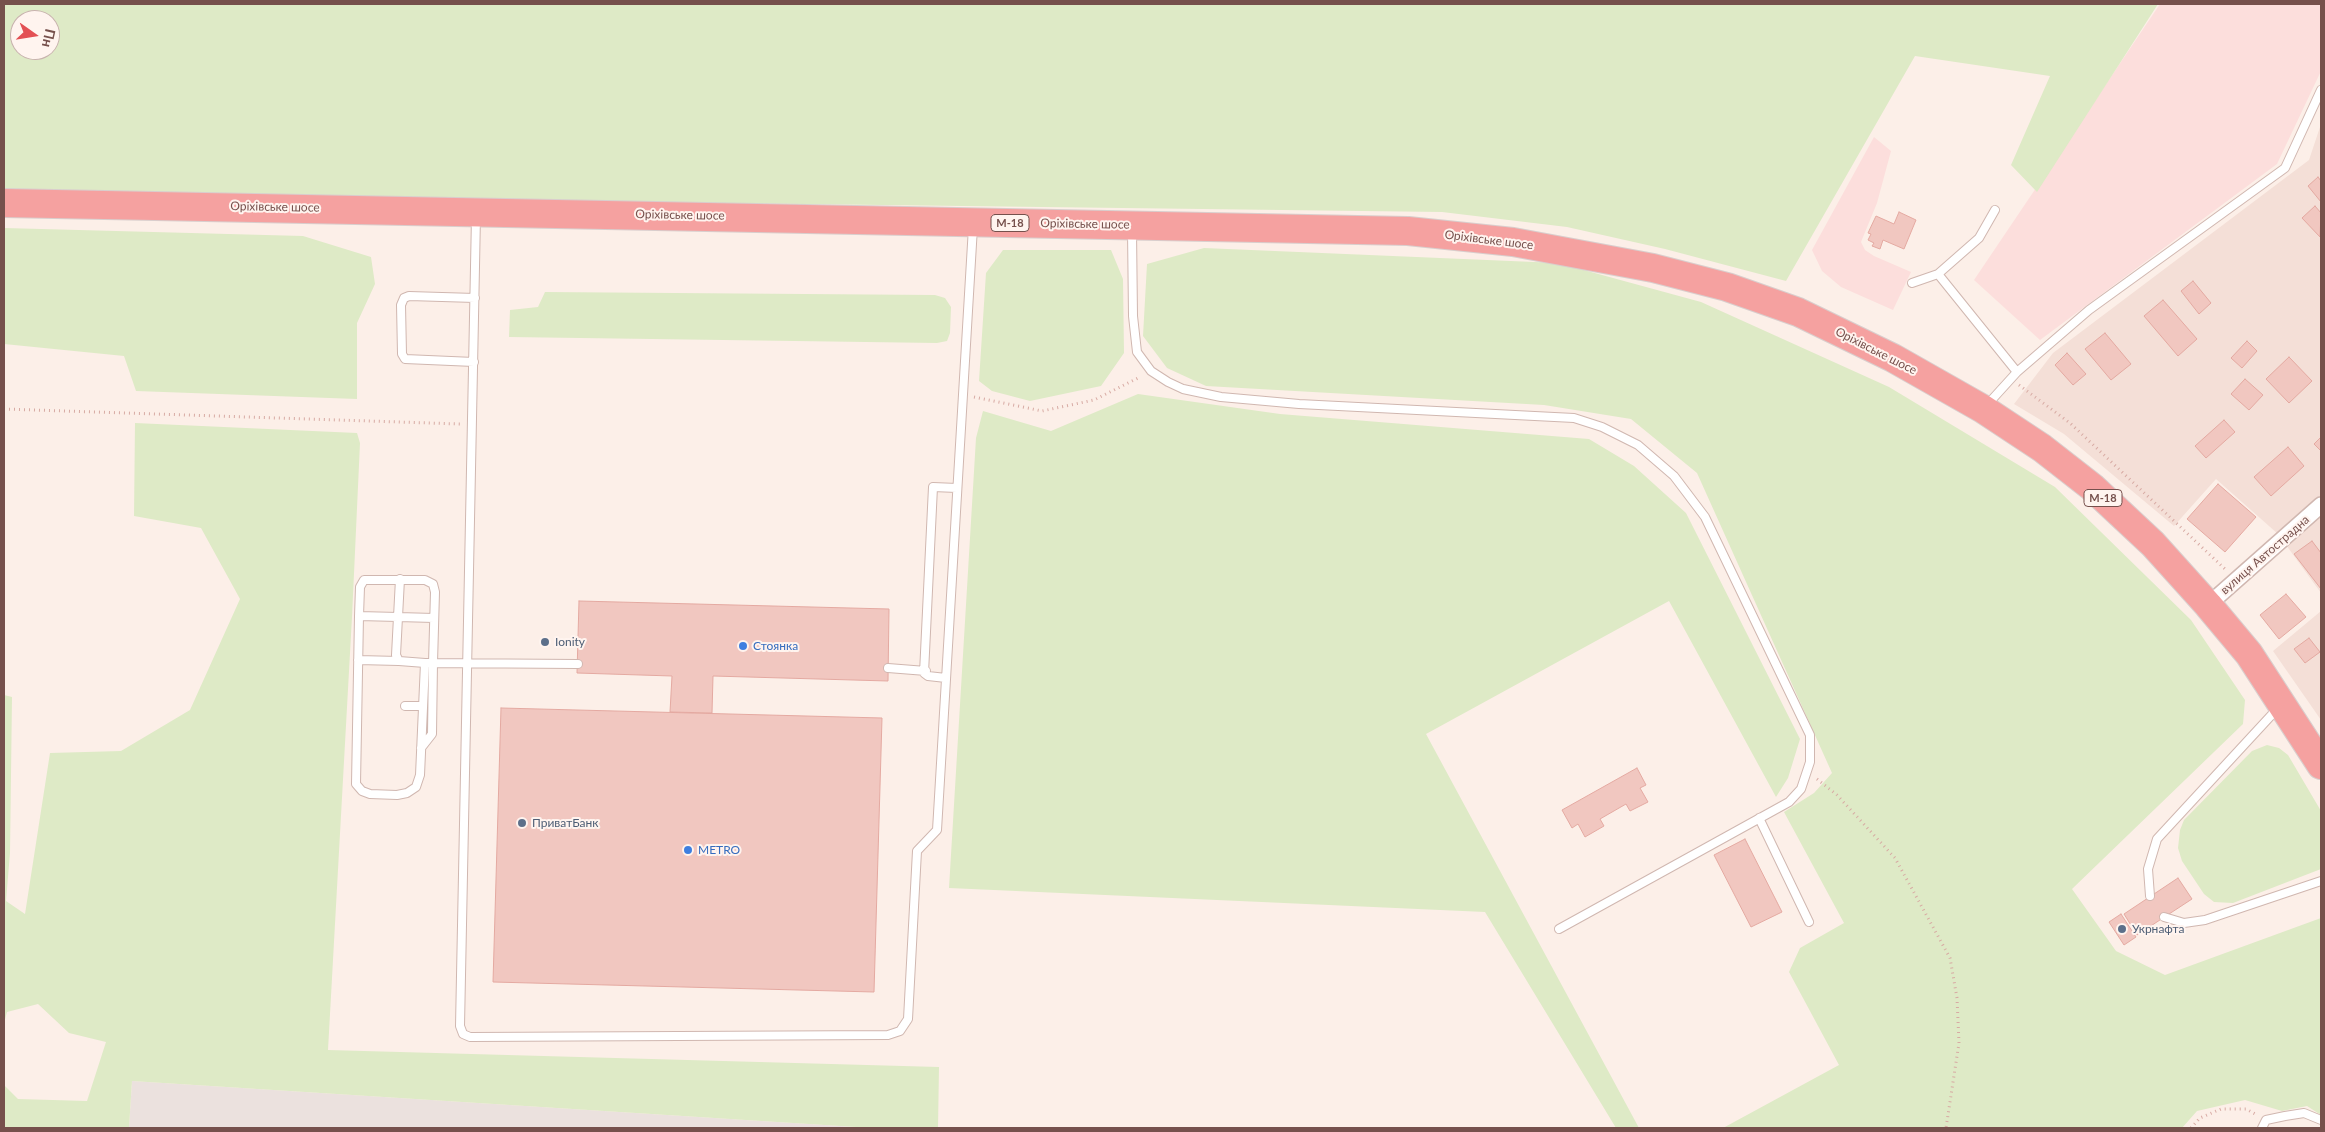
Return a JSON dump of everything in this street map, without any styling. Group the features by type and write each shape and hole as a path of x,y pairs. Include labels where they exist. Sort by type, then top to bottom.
{"highway":[{"name":"Оріхівське шосе","path":"4,203 1408,231 1513,242 1653,268 1727,287 1798,312 1893,358 1983,410"},
{"name":"М-18","path":"1983,410 2042,448 2092,487 2153,544 2249,654 2283,703 2321,765"}],"street":[{"name":"вулиця Автострадна","path":"2208,605 2321,505"}],"lane":[{"path":"1983,410 2017,372 2089,310 2285,168 2321,90"},
{"path":"1912,283 1938,274 1979,238 1995,210"},
{"path":"476,211 469,662 460,1026 463,1034 470,1037 888,1035 900,1031 908,1019 917,850 937,830 973,222"},
{"path":"1132,225 1133,316 1137,352 1151,371 1168,382 1183,388 1221,397 1299,404 1574,418 1602,426 1638,445 1674,476 1705,517 1810,735 1810,762 1801,789 1789,802 1559,929"},
{"path":"1938,274 2017,372"},
{"path":"474,362 405,359 402,354 402,305 404,298 409,296 475,298"},
{"path":"946,678 928,676 924,673 926,671 933,487 958,488"},
{"path":"399,661 396,655 400,579"},
{"path":"400,579 425,580 433,584 435,592 430,665 423,706 420,775 416,787 408,793 370,794 362,791 356,784 360,587 364,580 400,579"},
{"path":"359,616 434,618"},
{"path":"358,660 399,661 405,664 430,665 469,662 578,664"},
{"path":"421,748 432,734 430,665"},
{"path":"888,668 926,671"},
{"path":"2150,896 2148,869 2156,840 2283,703"},
{"path":"406,706 423,706"},
{"path":"1759,818 1809,922"},
{"path":"2164,917 2184,923 2205,920 2321,882"},
{"path":"2262,1128 2266,1120 2304,1114 2321,1120"}],"path":[{"path":"963,395 1042,411 1094,400 1151,371"},
{"path":"2011,379 2070,423 2236,580"},
{"path":"4,409 473,424"},
{"path":"1807,771 1837,795 1895,858 1950,958 1957,998 1959,1043 1946,1128"},
{"path":"2191,1128 2200,1118 2221,1109 2246,1109 2266,1120"}],"shaded area":[{"path":"2160,4 2321,4 2321,71 2277,164 2040,340 1974,280"},
{"path":"2321,124 2321,593 2278,534 2216,479 2174,526 2064,434 2014,404 2053,353 2309,160"},
{"path":"1874,137 1891,151 1877,203 1861,242 1865,250 1874,256 1911,272 1893,310 1841,287 1822,271 1812,250"},
{"path":"2321,611 2321,720 2273,651"},
{"path":"132,1081 856,1127 129,1128"}],"green space":[{"path":"4,4 2158,4 2037,192 2011,165 2050,76 1915,56 1786,281 1665,249 1567,227 1442,212 4,194"},
{"path":"4,228 303,236 371,257 375,284 357,323 357,399 136,391 124,356 4,344"},
{"path":"1204,248 1558,263 1701,302 1889,387 2055,487 2191,620 2245,700 2243,724 2072,889 2116,951 2165,975 2321,918 2321,1115 2307,1106 2282,1111 2245,1100 2197,1111 2182,1128 1723,1128 1839,1065 1789,972 1800,948 1844,923 1784,812 1814,793 1832,773 1697,473 1631,419 1544,405 1206,386 1167,368 1143,336 1147,264"},
{"path":"1003,250 1111,250 1123,279 1124,353 1101,386 1030,401 992,391 979,381 986,273"},
{"path":"545,292 935,295 945,298 951,307 950,333 947,341 937,343 509,337 510,310 538,307"},
{"path":"1138,394 1280,414 1589,439 1634,466 1686,513 1800,739 1788,778 1776,797 1669,601 1426,734 1639,1128 1616,1128 1485,912 949,888 976,438 983,411 1051,431"},
{"path":"135,423 357,433 360,443 352,617 328,1050 939,1067 938,1128 856,1127 132,1081 129,1128 4,1128 4,1085 18,1099 87,1101 106,1042 69,1033 38,1004 7,1012 4,1023 4,695 12,697 10,853 6,901 25,914 50,753 121,751 190,710 240,599 201,528 134,516"},
{"path":"2267,745 2279,748 2288,755 2321,811 2321,869 2233,903 2214,902 2204,894 2182,861 2178,848 2180,830 2184,820 2252,751"}],"building":[{"path":"2318,177 2321,181 2321,202 2308,186"},
{"path":"2315,206 2321,213 2320,237 2302,218"},
{"path":"1899,212 1916,220 1904,249 1883,240 1880,249 1872,246 1874,243 1868,240 1871,234 1868,233 1876,216 1894,224"},
{"path":"2193,281 2211,303 2199,314 2181,291"},
{"path":"2163,300 2197,339 2178,356 2144,316"},
{"path":"2105,333 2131,364 2111,380 2085,349"},
{"path":"2247,341 2257,351 2242,368 2231,358"},
{"path":"2067,353 2086,374 2073,385 2055,365"},
{"path":"2289,357 2312,381 2289,403 2266,379"},
{"path":"2245,379 2263,395 2249,410 2231,394"},
{"path":"2224,420 2235,432 2206,458 2195,446"},
{"path":"2321,437 2321,451 2314,444"},
{"path":"2288,447 2304,466 2271,496 2254,477"},
{"path":"2218,484 2256,517 2225,552 2187,519"},
{"path":"2312,541 2321,553 2321,589 2294,554"},
{"path":"2286,594 2306,617 2279,639 2260,615"},
{"path":"579,601 889,609 888,681 713,676 712,713 670,712 672,676 577,673"},
{"path":"2309,638 2320,652 2305,663 2294,649"},
{"name":"METRO","path":"501,708 882,718 874,992 493,982"},
{"path":"1637,768 1646,785 1640,788 1648,802 1630,811 1626,804 1600,819 1604,826 1585,837 1578,824 1572,828 1562,810"},
{"path":"1745,839 1782,912 1751,927 1714,855"},
{"path":"2178,878 2192,899 2137,935 2124,914"},
{"name":"Укрнафта","path":"2121,914 2136,937 2124,945 2109,922"}],"place":[{"name":"Ionity","path":"545,642"},
{"name":"Стоянка","path":"743,646"},
{"name":"ПриватБанк","path":"522,823"},
{"name":"METRO","path":"688,850"},
{"name":"Укрнафта","path":"2122,929"}]}
